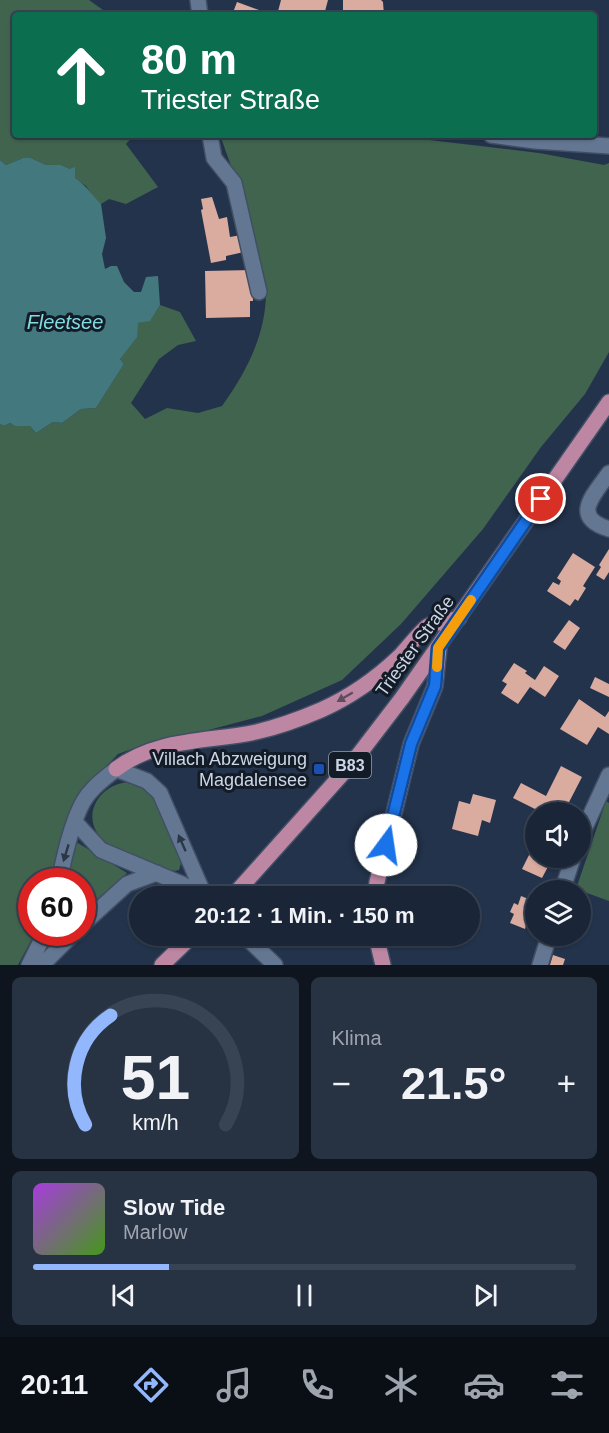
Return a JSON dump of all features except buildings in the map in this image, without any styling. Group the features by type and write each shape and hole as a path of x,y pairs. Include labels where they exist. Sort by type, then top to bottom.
{"main road":[{"name":"Triester Straße","path":"242,886 353,762 438,648 609,402"},
{"path":"116,769 145,751 185,742 256,732 291,722 323,709 377,678 426,627 459,618"},
{"path":"376,886 411,744 435,686 438,648"},
{"path":"162,965 182,946"},
{"path":"378,946 383,965"}],"street":[{"path":"211,138 214,158 234,183 259,292"},
{"path":"513,138 609,146"},
{"path":"609,473 588,503 587,512 589,519 596,525 609,529"},
{"path":"63,868 83,802 97,784 116,769 147,781 160,793 200,886"},
{"path":"591,814 609,775"},
{"path":"76,823 101,850 183,886"},
{"path":"96,912 127,884 157,873"},
{"path":"29,965 39,946"},
{"path":"42,965 61,946"},
{"path":"255,946 275,965"},
{"path":"540,965 546,946"}],"shaded area":[{"path":"0,0 89,0 106,12 12,12 12,138 131,138 126,144 158,187 126,204 109,199 101,204 86,186 75,178 70,169 61,165 46,165 31,158 23,158 6,165 0,160"},
{"path":"221,138 412,138 539,153 604,165 609,163 609,352 585,394 541,447 483,529 401,624 342,680 262,716 182,737 148,743 118,754 84,790 69,821 54,868 18,868 18,946 28,946 18,965 0,965 0,424 30,426 36,433 53,422 62,423 81,409 96,408 124,364 120,359 138,323 150,320 160,305 180,312 196,341 178,345 159,359 131,403 145,419 167,408 198,413 222,406 240,379 254,351 263,320 266,288 250,223"},
{"path":"130,782 142,787 158,803 181,863 179,870 163,869 124,854 103,840 96,831 93,812 96,803 109,788"},
{"path":"606,801 609,803 609,901 591,894 591,880 579,880 583,868 591,868 591,845"},
{"path":"78,843 127,873 96,903 96,868 69,868"}],"water":[{"name":"Fleetsee","path":"23,158 31,158 46,165 61,165 70,169 75,167 75,178 101,204 106,238 102,254 105,269 117,266 124,282 134,292 141,292 146,277 158,276 160,305 150,321 138,323 137,337 120,359 124,364 96,408 81,409 62,423 53,422 36,433 30,426 0,424 0,160 6,165"}],"slow traffic":[{"path":"437,667 438,648 471,600"}],"place":[{"name":"Villach Abzweigung Magdalensee","path":"319,769"}],"route":[{"path":"386,845 411,744 435,686 438,648 541,499"}]}
